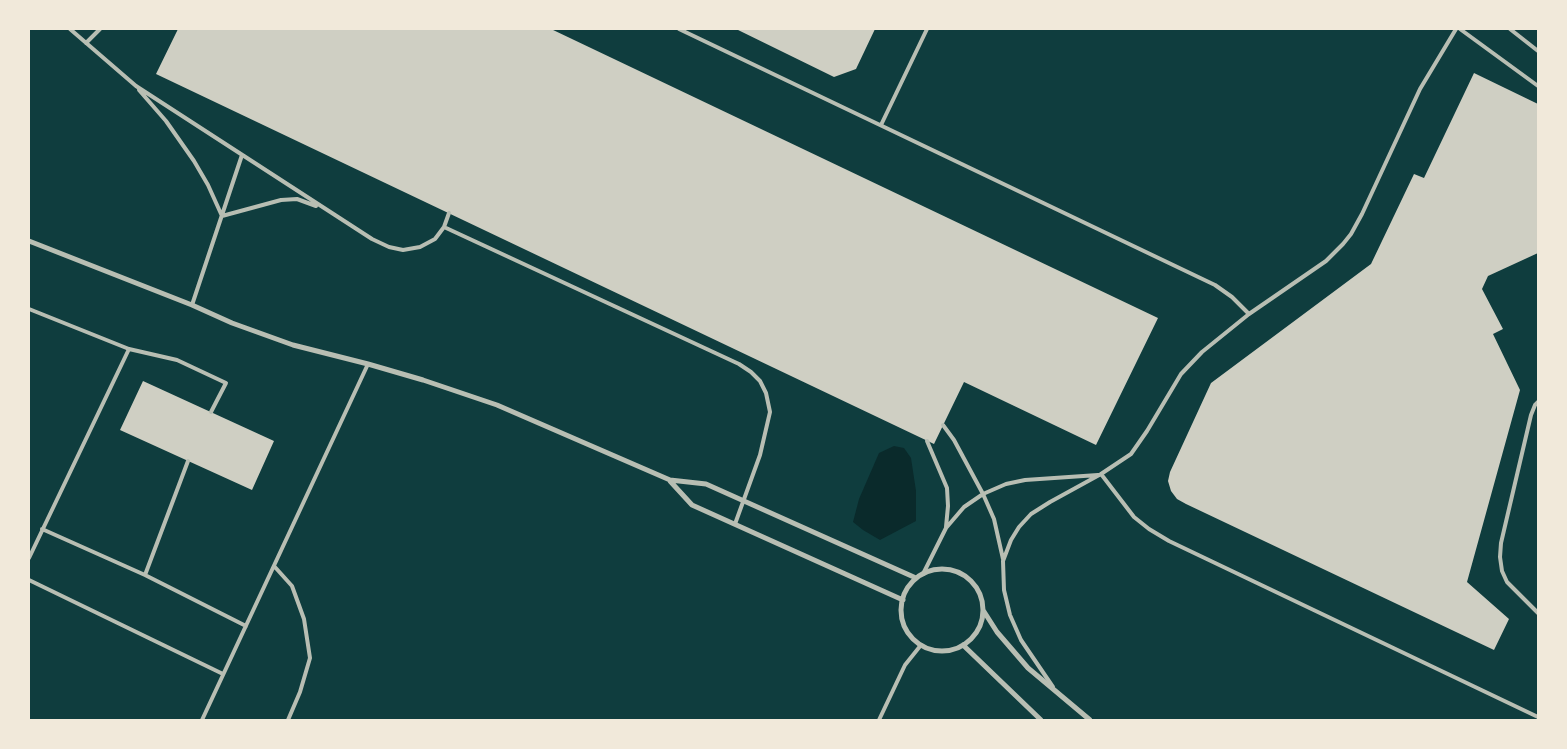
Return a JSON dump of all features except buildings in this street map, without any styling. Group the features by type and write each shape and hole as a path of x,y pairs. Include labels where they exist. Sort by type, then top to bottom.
{"street":[{"path":"29,241 192,305 232,323 293,345 423,380 497,405 670,480 706,484 916,578"},
{"path":"670,480 692,505 903,600"},
{"path":"938,569 946,569 969,579 979,592 983,610 982,620 978,630 963,645 953,649 931,649 921,645 904,626 901,613 903,600 908,588 916,578 923,574 938,569"},
{"path":"983,610 997,632 1028,668 1090,720"},
{"path":"963,645 1041,720"}],"lane":[{"path":"70,29 136,86 372,239 389,247 403,250 420,247 435,239 444,227 449,213"},
{"path":"86,43 100,29"},
{"path":"679,29 1215,284 1249,314"},
{"path":"881,125 927,29"},
{"path":"1003,561 1010,540 1031,514 1101,474 1131,454 1181,374 1202,352 1249,314 1335,253 1351,234 1362,214 1420,89 1456,29"},
{"path":"1460,29 1538,86"},
{"path":"1510,29 1538,51"},
{"path":"136,86 166,121 194,161 208,185 222,216"},
{"path":"192,305 242,155"},
{"path":"222,216 281,200 296,199 322,208"},
{"path":"444,227 739,364 760,381 766,393 770,412 760,455 735,524"},
{"path":"29,309 129,349 178,360 226,383 211,412"},
{"path":"29,558 129,349"},
{"path":"202,720 368,364"},
{"path":"1538,402 1531,415 1501,543 1502,570 1507,582 1538,613"},
{"path":"943,425 954,440 994,519 1003,561 1004,590 1010,615 1020,640 1058,694"},
{"path":"927,441 947,488 946,528"},
{"path":"146,575 188,461"},
{"path":"923,574 946,528 964,507 983,494 1006,484 1025,480 1101,474"},
{"path":"1101,474 1134,517 1169,541 1538,717"},
{"path":"42,530 146,575 246,626"},
{"path":"274,566 292,586 304,619 310,658 300,692 288,720"},
{"path":"29,580 224,674"},
{"path":"879,720 905,665 921,645"}],"water":[{"path":"894,446 904,448 911,458 916,491 916,521 880,540 853,522 859,499 879,453"}]}
